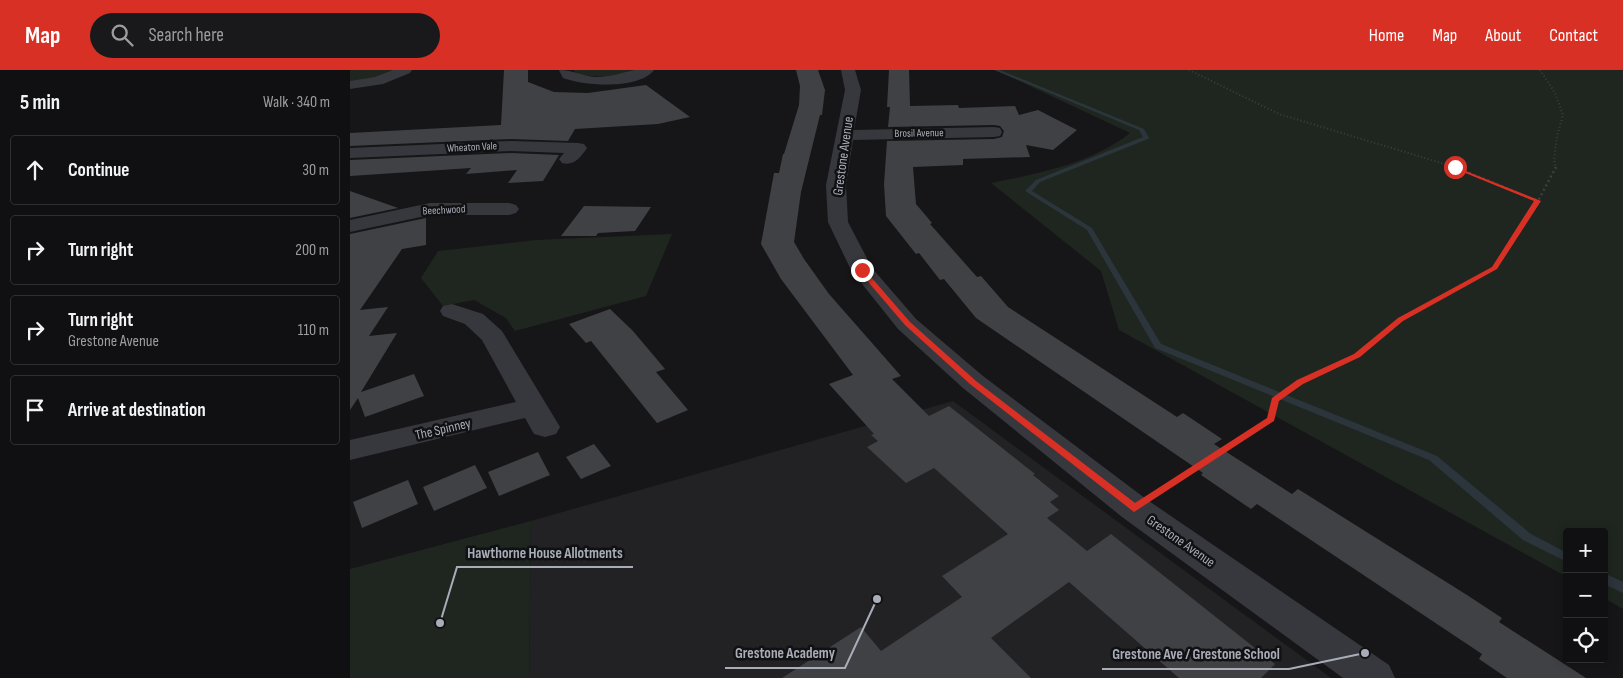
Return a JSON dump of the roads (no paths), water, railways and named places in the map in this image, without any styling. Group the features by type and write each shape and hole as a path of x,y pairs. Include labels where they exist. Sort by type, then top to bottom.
{"street":[{"path":"350,85 389,78 405,70"},
{"path":"566,70 568,75 573,78 601,80 629,76 647,70"},
{"name":"Grestone Avenue","path":"848,70 853,90 836,185 838,222 862,270 907,324 973,382 1134,508 1375,678"},
{"name":"Brosil Avenue","path":"844,135 994,132"},
{"name":"Wheaton Vale","path":"350,154 511,146 578,148 568,159"},
{"name":"Beechwood","path":"350,226 430,209 509,209"},
{"name":"The Spinney","path":"350,450 540,417 493,336 474,319 452,311"}],"waterway":[{"path":"996,70 1141,129 1146,138 1038,181 1028,191 1090,229 1158,346 1433,458 1527,537 1563,556"},
{"path":"1608,580 1623,588"}],"place":[{"name":"Grestone Academy","path":"877,599"},
{"name":"Hawthorne House Allotments","path":"440,623"},
{"name":"Grestone Ave / Grestone School","path":"1365,653"}]}
